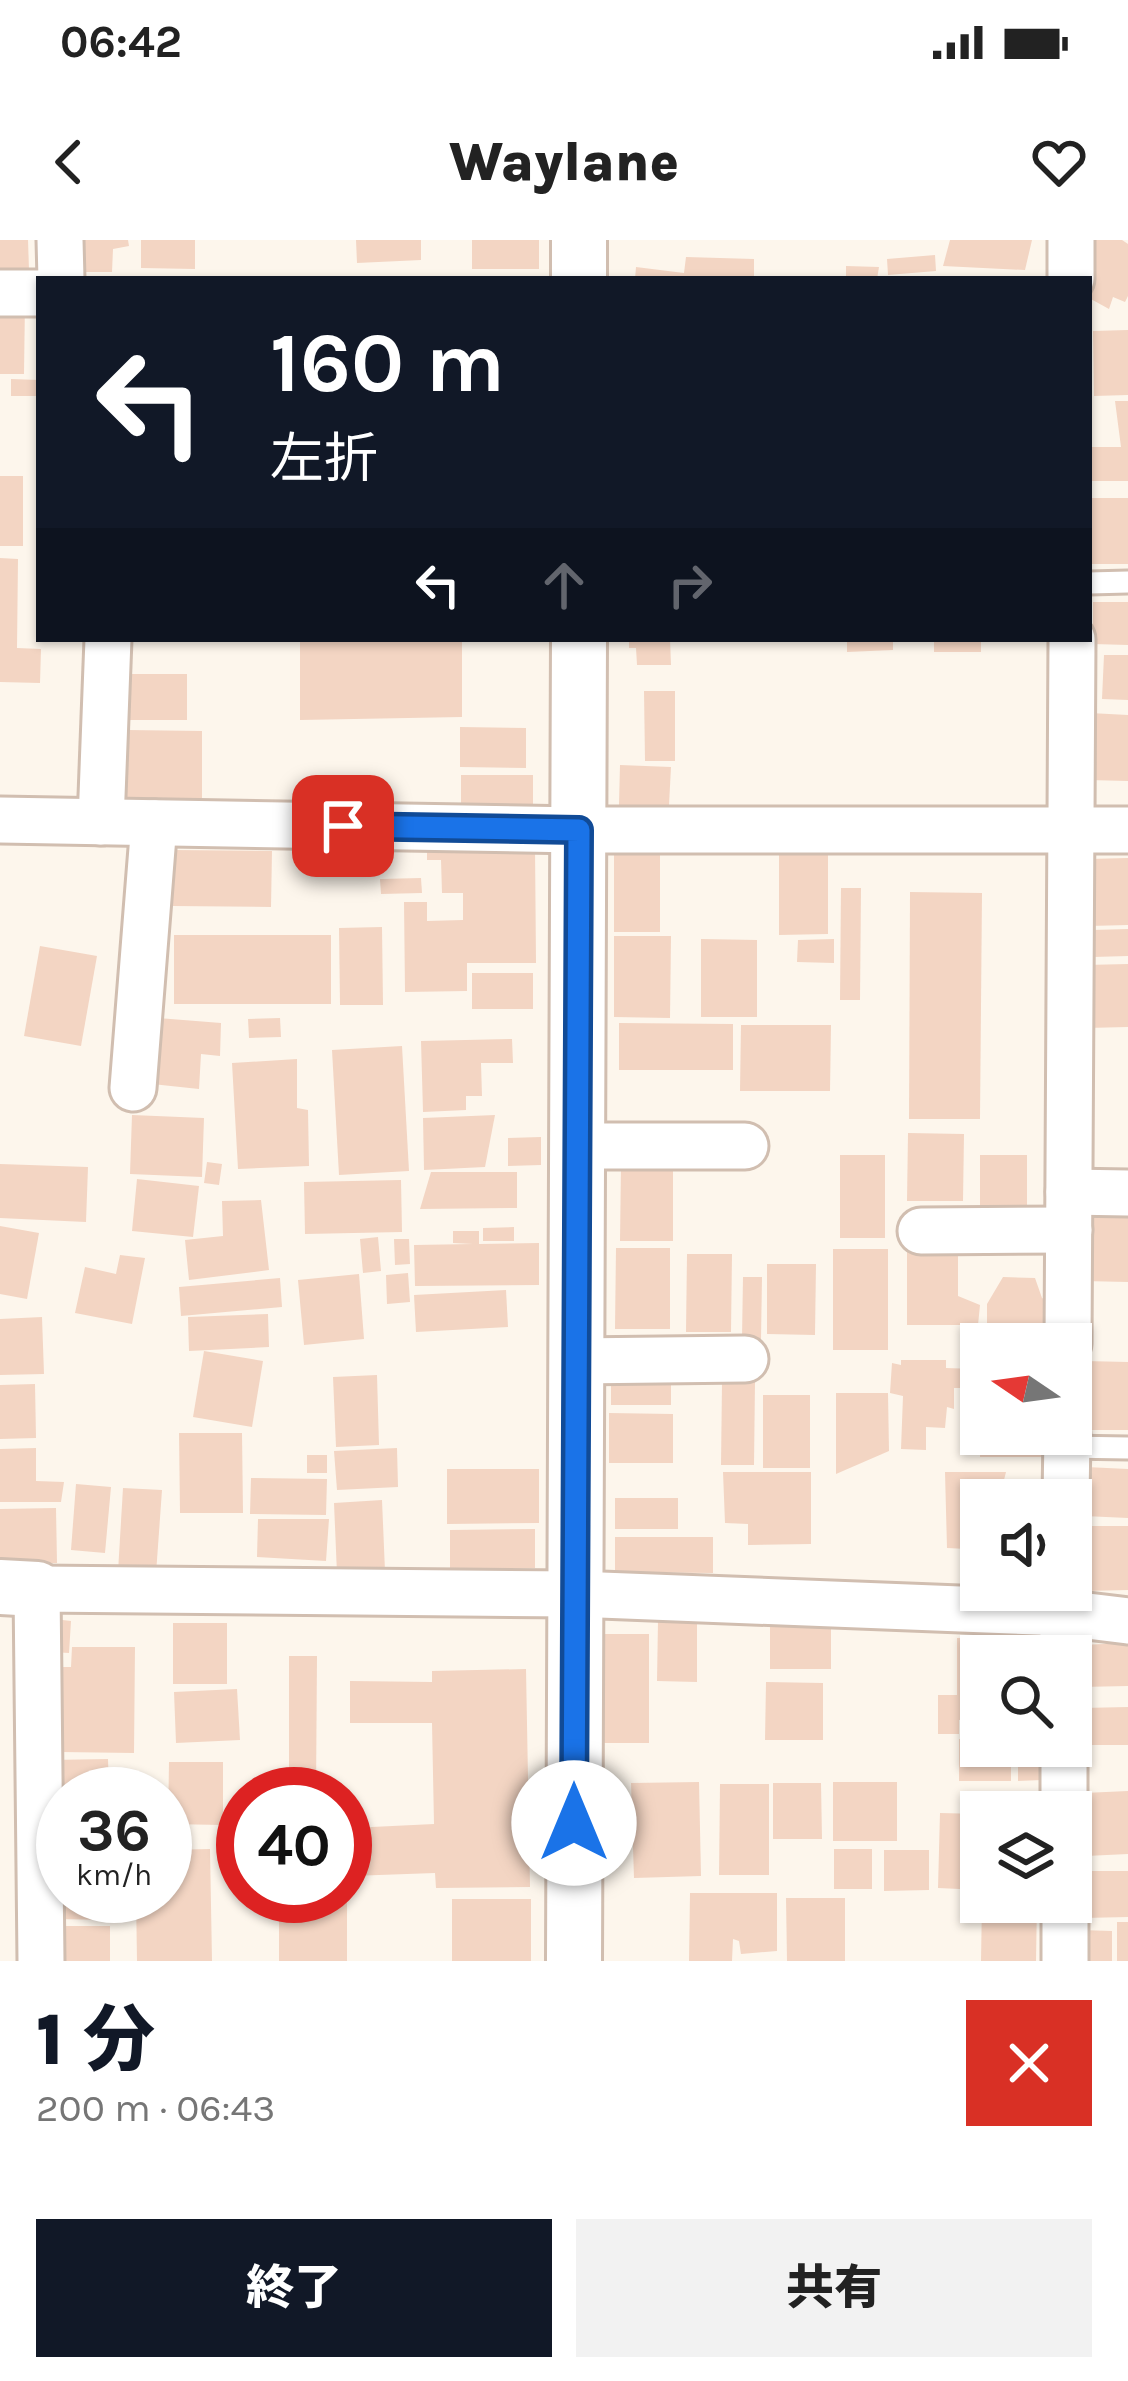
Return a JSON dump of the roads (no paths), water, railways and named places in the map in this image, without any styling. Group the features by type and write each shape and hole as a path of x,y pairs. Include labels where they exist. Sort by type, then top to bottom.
{"street":[{"path":"60,240 61,276"},
{"path":"579,240 579,276"},
{"path":"1071,240 1071,276"},
{"path":"0,293 36,293"},
{"path":"101,822 108,642"},
{"path":"574,1961 579,642"},
{"path":"1068,1323 1072,642"},
{"path":"0,820 579,830 1128,830"},
{"path":"133,1088 154,823"},
{"path":"578,1146 745,1146"},
{"path":"921,1231 1069,1211 1128,1193"},
{"path":"576,1360 745,1358"},
{"path":"41,1961 19,1588 575,1594 1128,1621"},
{"path":"1065,1923 1065,1961"}],"lane":[{"path":"1092,583 1128,582"},
{"path":"1092,1444 1128,1448"}]}
